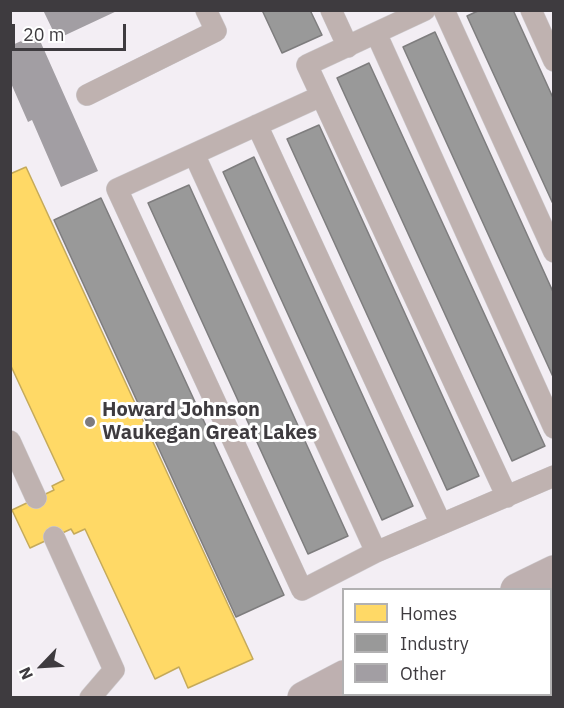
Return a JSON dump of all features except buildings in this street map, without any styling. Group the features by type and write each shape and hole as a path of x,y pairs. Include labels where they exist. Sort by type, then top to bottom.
{"main road":[{"path":"521,588 554,572"},
{"path":"304,698 342,678"}],"lane":[{"path":"87,94 216,31 206,10"},
{"path":"331,10 348,47"},
{"path":"425,10 307,65 507,497"},
{"path":"444,10 554,252"},
{"path":"531,10 554,61"},
{"path":"376,33 554,428"},
{"path":"321,96 117,189 302,590 376,552 554,476"},
{"path":"257,125 441,524"},
{"path":"194,154 376,552"},
{"path":"10,441 36,498"},
{"path":"54,537 114,670 90,698"}],"place":[{"name":"Howard Johnson Waukegan Great Lakes","path":"90,422"}]}
